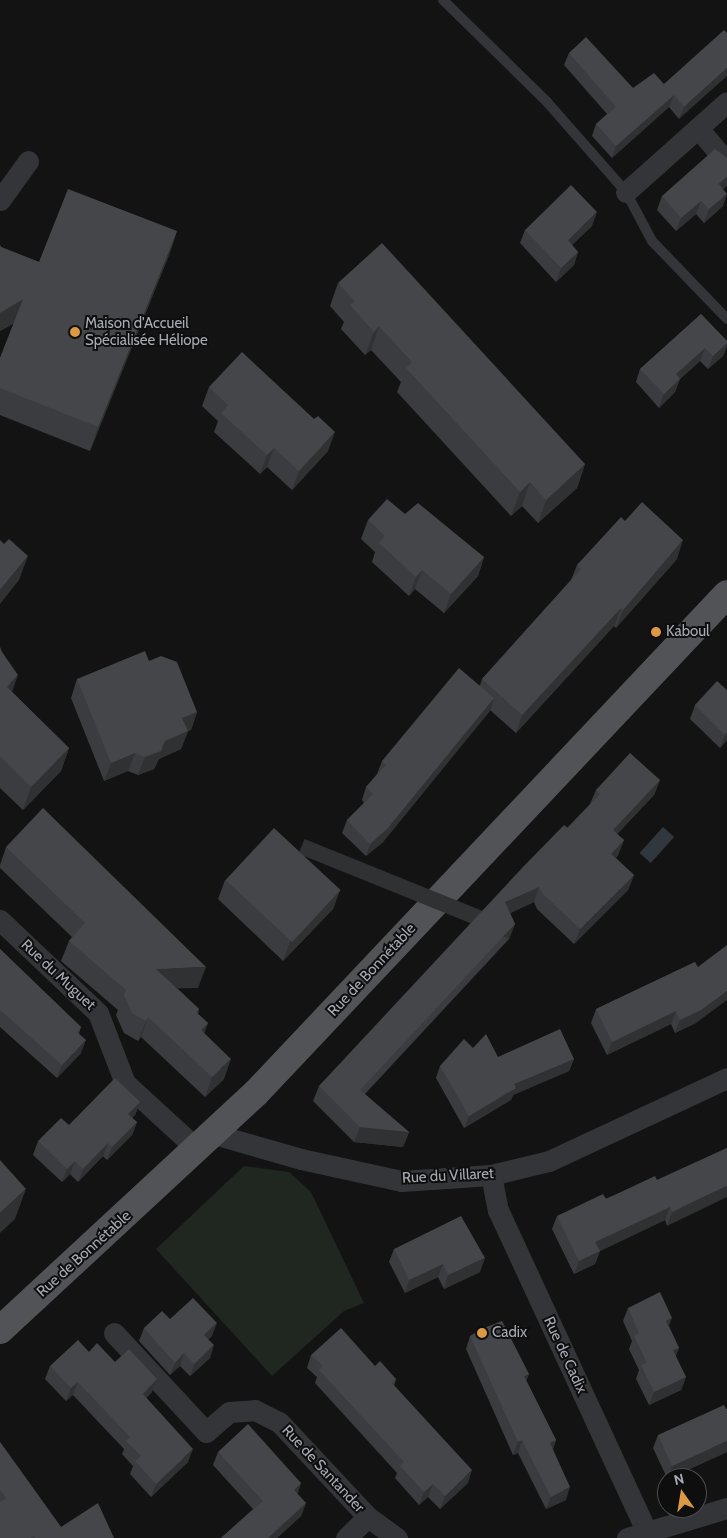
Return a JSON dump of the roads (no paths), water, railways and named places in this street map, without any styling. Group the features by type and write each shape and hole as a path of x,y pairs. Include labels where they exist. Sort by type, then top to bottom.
{"main road":[{"name":"Rue de Bonnétable","path":"0,1330 206,1141 727,594"}],"street":[{"path":"626,192 727,102"},
{"path":"698,128 724,159 727,156"},
{"path":"0,200 28,161"},
{"name":"Rue du Muguet","path":"0,920 98,1013 125,1083 206,1141"},
{"name":"Rue du Villaret","path":"206,1141 402,1181 491,1176 549,1161 727,1078"},
{"name":"Rue de Cadix","path":"491,1176 498,1210 637,1535"},
{"name":"Rue de Santander","path":"114,1334 206,1432 230,1412 255,1410 279,1422 368,1518 397,1538"},
{"path":"637,1535 727,1508"},
{"path":"346,1538 368,1518"}],"lane":[{"path":"443,0 547,102 626,192 652,241 727,318"}],"place":[{"name":"Maison d'Accueil Spécialisée Héliope","path":"75,332"},
{"name":"Kaboul","path":"656,632"},
{"name":"Cadix","path":"482,1333"}]}
